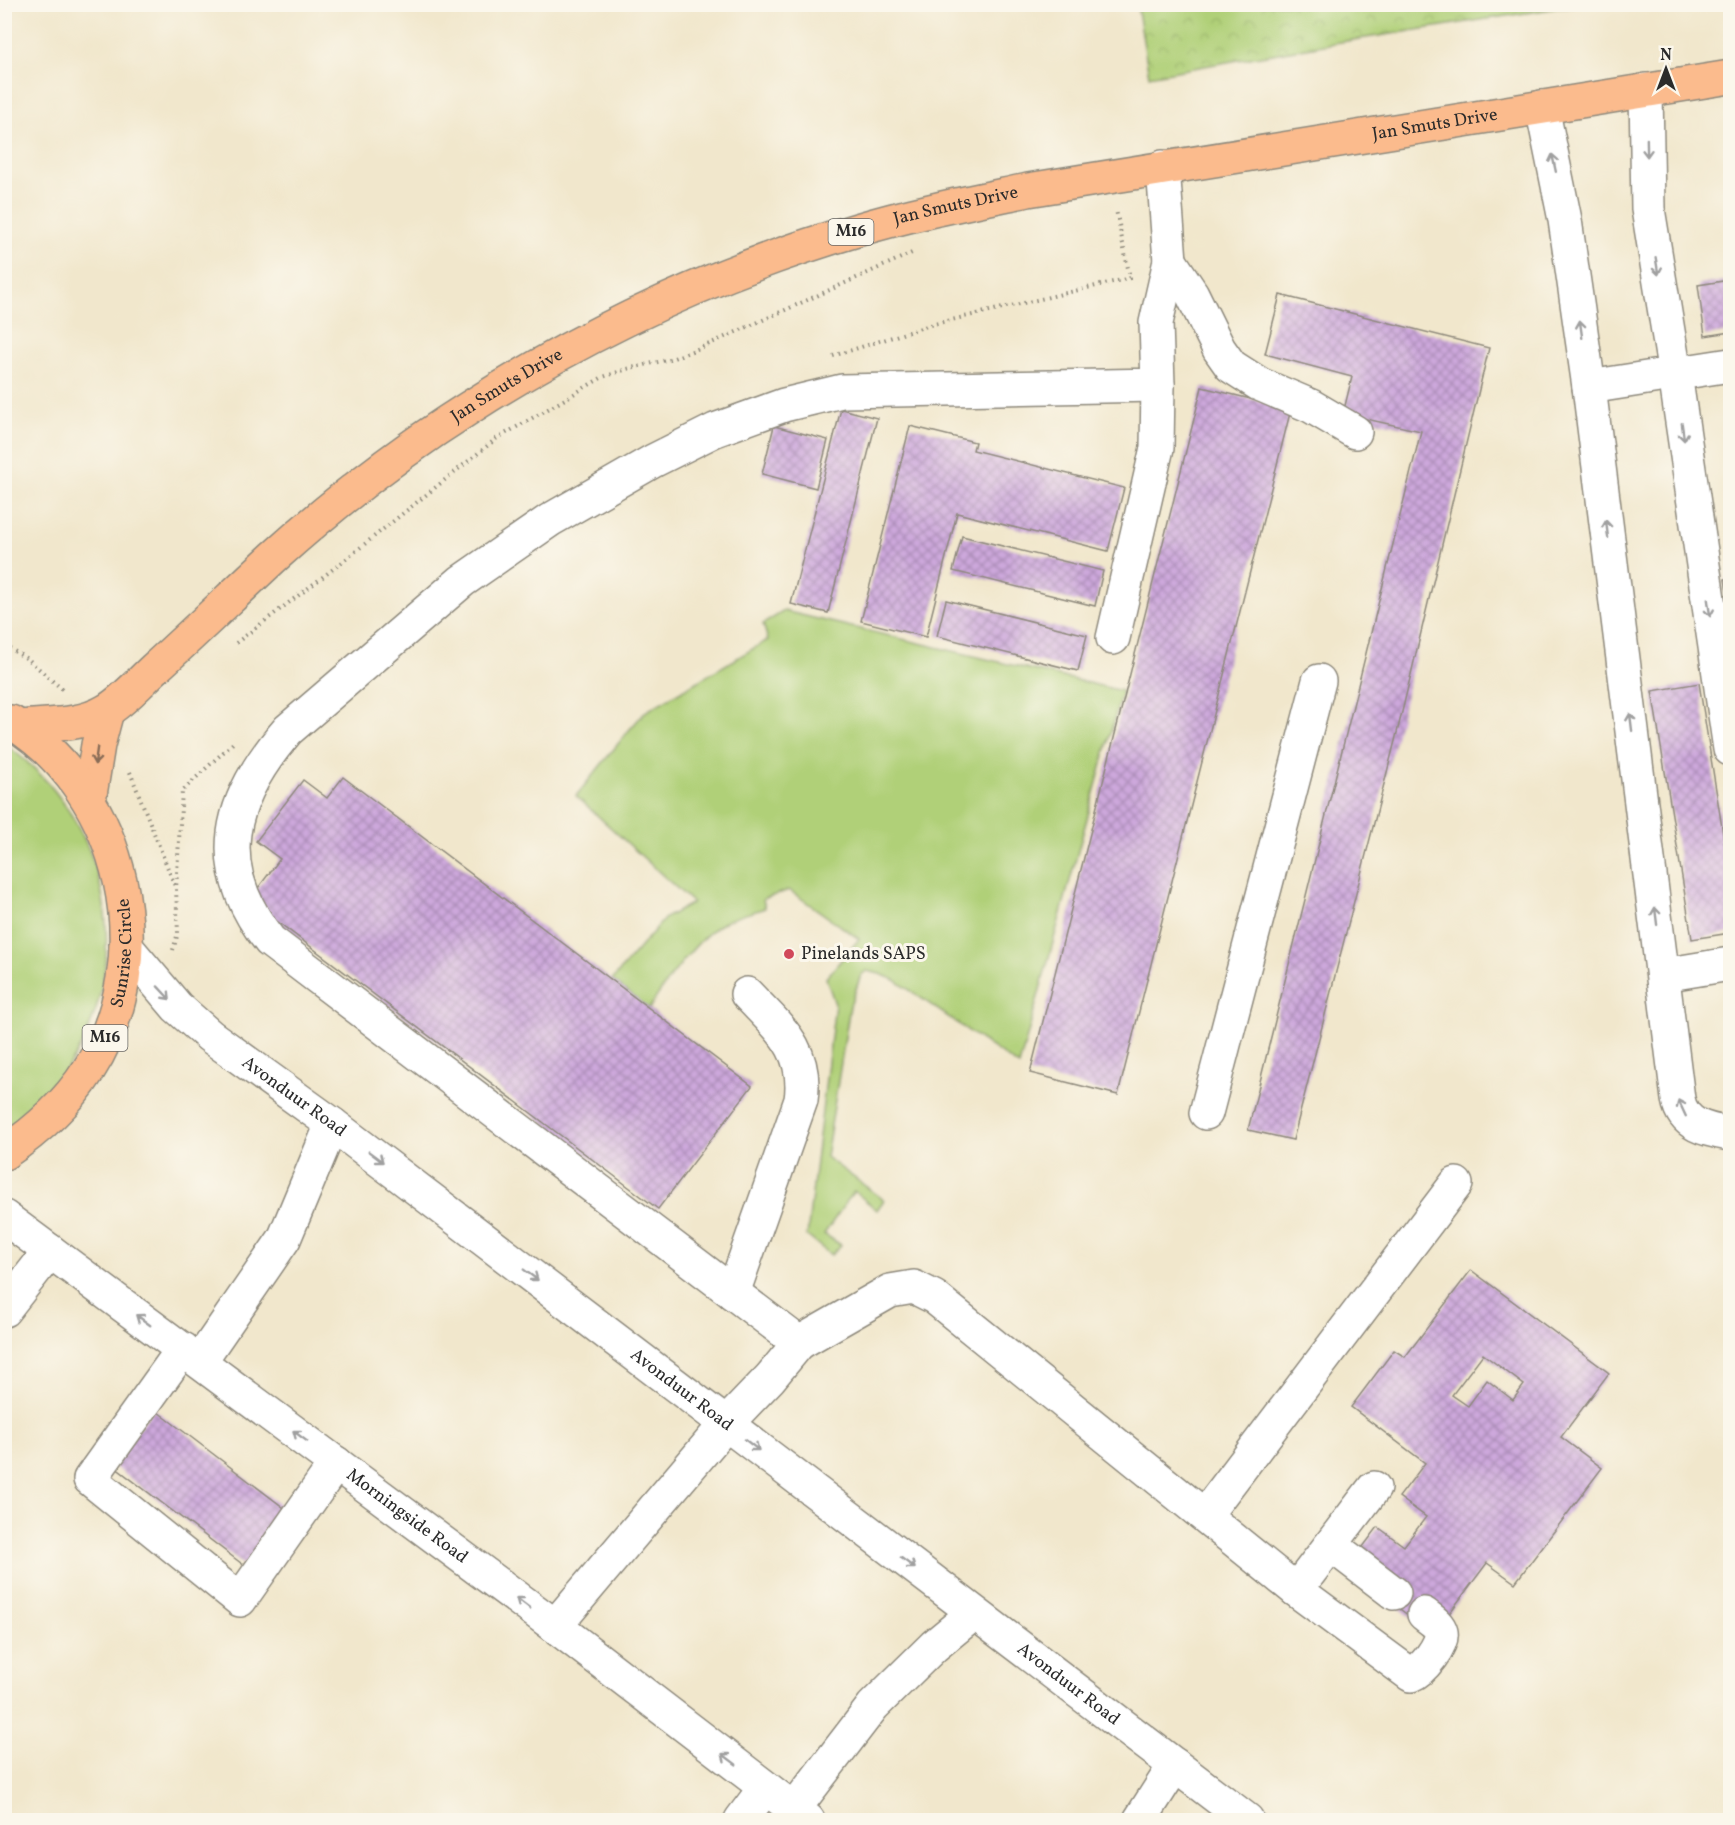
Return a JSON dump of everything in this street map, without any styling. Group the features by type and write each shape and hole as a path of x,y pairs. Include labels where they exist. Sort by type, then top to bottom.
{"main road":[{"name":"Jan Smuts Drive","path":"12,723 68,723 107,711 216,613 275,556 337,504 392,461 469,408 538,366 610,327 690,290 772,258 856,230 942,208 1028,190 1731,76"},
{"path":"89,801 98,745 107,711"},
{"name":"Sunrise Circle","path":"4,1153 50,1118 71,1095 89,1069 116,1011 123,980 126,948 126,917 116,863 100,821 89,801 58,761 12,723"}],"street":[{"path":"1646,90 1648,209 1675,374 1717,567 1731,750"},
{"path":"1542,107 1565,220 1589,387 1679,1106 1689,1121 1698,1127 1731,1134"},
{"path":"1113,638 1157,448 1156,324 1170,261 1163,167"},
{"path":"1170,261 1192,294 1219,349 1231,366 1259,384 1311,406 1355,432"},
{"path":"1589,387 1731,365"},
{"path":"800,1343 270,941 249,912 236,878 233,835 244,793 270,751 288,730 462,581 550,520 653,461 715,430 784,405 843,391 1158,386"},
{"path":"1206,1113 1319,681"},
{"name":"Avonduur Road","path":"126,948 177,1007 210,1036 332,1124 1247,1821"},
{"path":"1663,975 1731,964"},
{"path":"733,1293 799,1106 803,1086 795,1048 788,1037 747,994"},
{"path":"332,1124 284,1239 90,1479 240,1600 336,1464"},
{"path":"1205,1515 1456,1184"},
{"name":"Morningside Road","path":"4,1217 555,1626 803,1817"},
{"path":"4,1310 50,1251"},
{"path":"555,1626 726,1424 800,1343 890,1291 914,1287 934,1297 1296,1590 1411,1675 1418,1672 1440,1644 1441,1633 1437,1624 1424,1614"},
{"path":"1296,1590 1374,1488"},
{"path":"1331,1545 1394,1593"},
{"path":"803,1817 873,1706 934,1646 975,1613"},
{"path":"1140,1821 1175,1765"},
{"path":"741,1821 765,1788"}],"path":[{"path":"1115,206 1130,278"},
{"path":"229,648 341,563 496,439 603,377 671,359 705,346 916,251"},
{"path":"4,645 29,660 58,684 68,696"},
{"path":"128,767 176,889"}],"green space":[{"path":"1137,4 1577,5 1340,42 1149,76"},
{"path":"784,611 1122,691 1019,1066 895,980 867,971 861,975 850,1006 826,1157 884,1200 877,1210 854,1191 824,1234 841,1245 831,1255 807,1236 835,1004 826,978 859,939 789,890 763,899 765,908 731,919 712,930 682,962 649,1009 612,980 665,918 693,903 576,796 645,712 768,640 763,624"},
{"path":"4,744 40,774 69,811 89,851 102,895 106,940 102,985 89,1029 66,1070 53,1087 38,1103 5,1130"}],"building":[{"path":"1730,280 1730,332 1705,336 1698,285"},
{"path":"1280,295 1489,348 1396,737 1293,1140 1248,1130 1421,431 1343,414 1352,377 1265,354"},
{"path":"1202,387 1291,409 1118,1095 1030,1073"},
{"path":"841,409 877,418 828,613 791,604"},
{"path":"774,426 828,440 816,488 762,474"},
{"path":"910,426 975,442 973,450 1124,488 1108,551 957,513 926,637 861,621"},
{"path":"962,536 1103,571 1095,606 953,571"},
{"path":"1730,578 1730,603 1729,604 1725,579"},
{"path":"946,600 1087,635 1078,671 937,636"},
{"path":"1699,683 1730,878 1730,933 1692,939 1652,691"},
{"path":"343,777 752,1086 658,1209 249,900 280,859 256,841 303,780 327,798"},
{"path":"1471,1270 1609,1373 1561,1437 1602,1468 1515,1583 1487,1563 1445,1619 1417,1622 1388,1600 1359,1552 1378,1527 1404,1546 1426,1517 1399,1497 1425,1463 1351,1407 1394,1350 1405,1357","holes":["1483,1354 1524,1385 1513,1400 1487,1380 1468,1406 1452,1395"]},
{"path":"154,1409 296,1517 254,1573 111,1464"}],"place":[{"name":"Pinelands SAPS","path":"789,954"}]}
